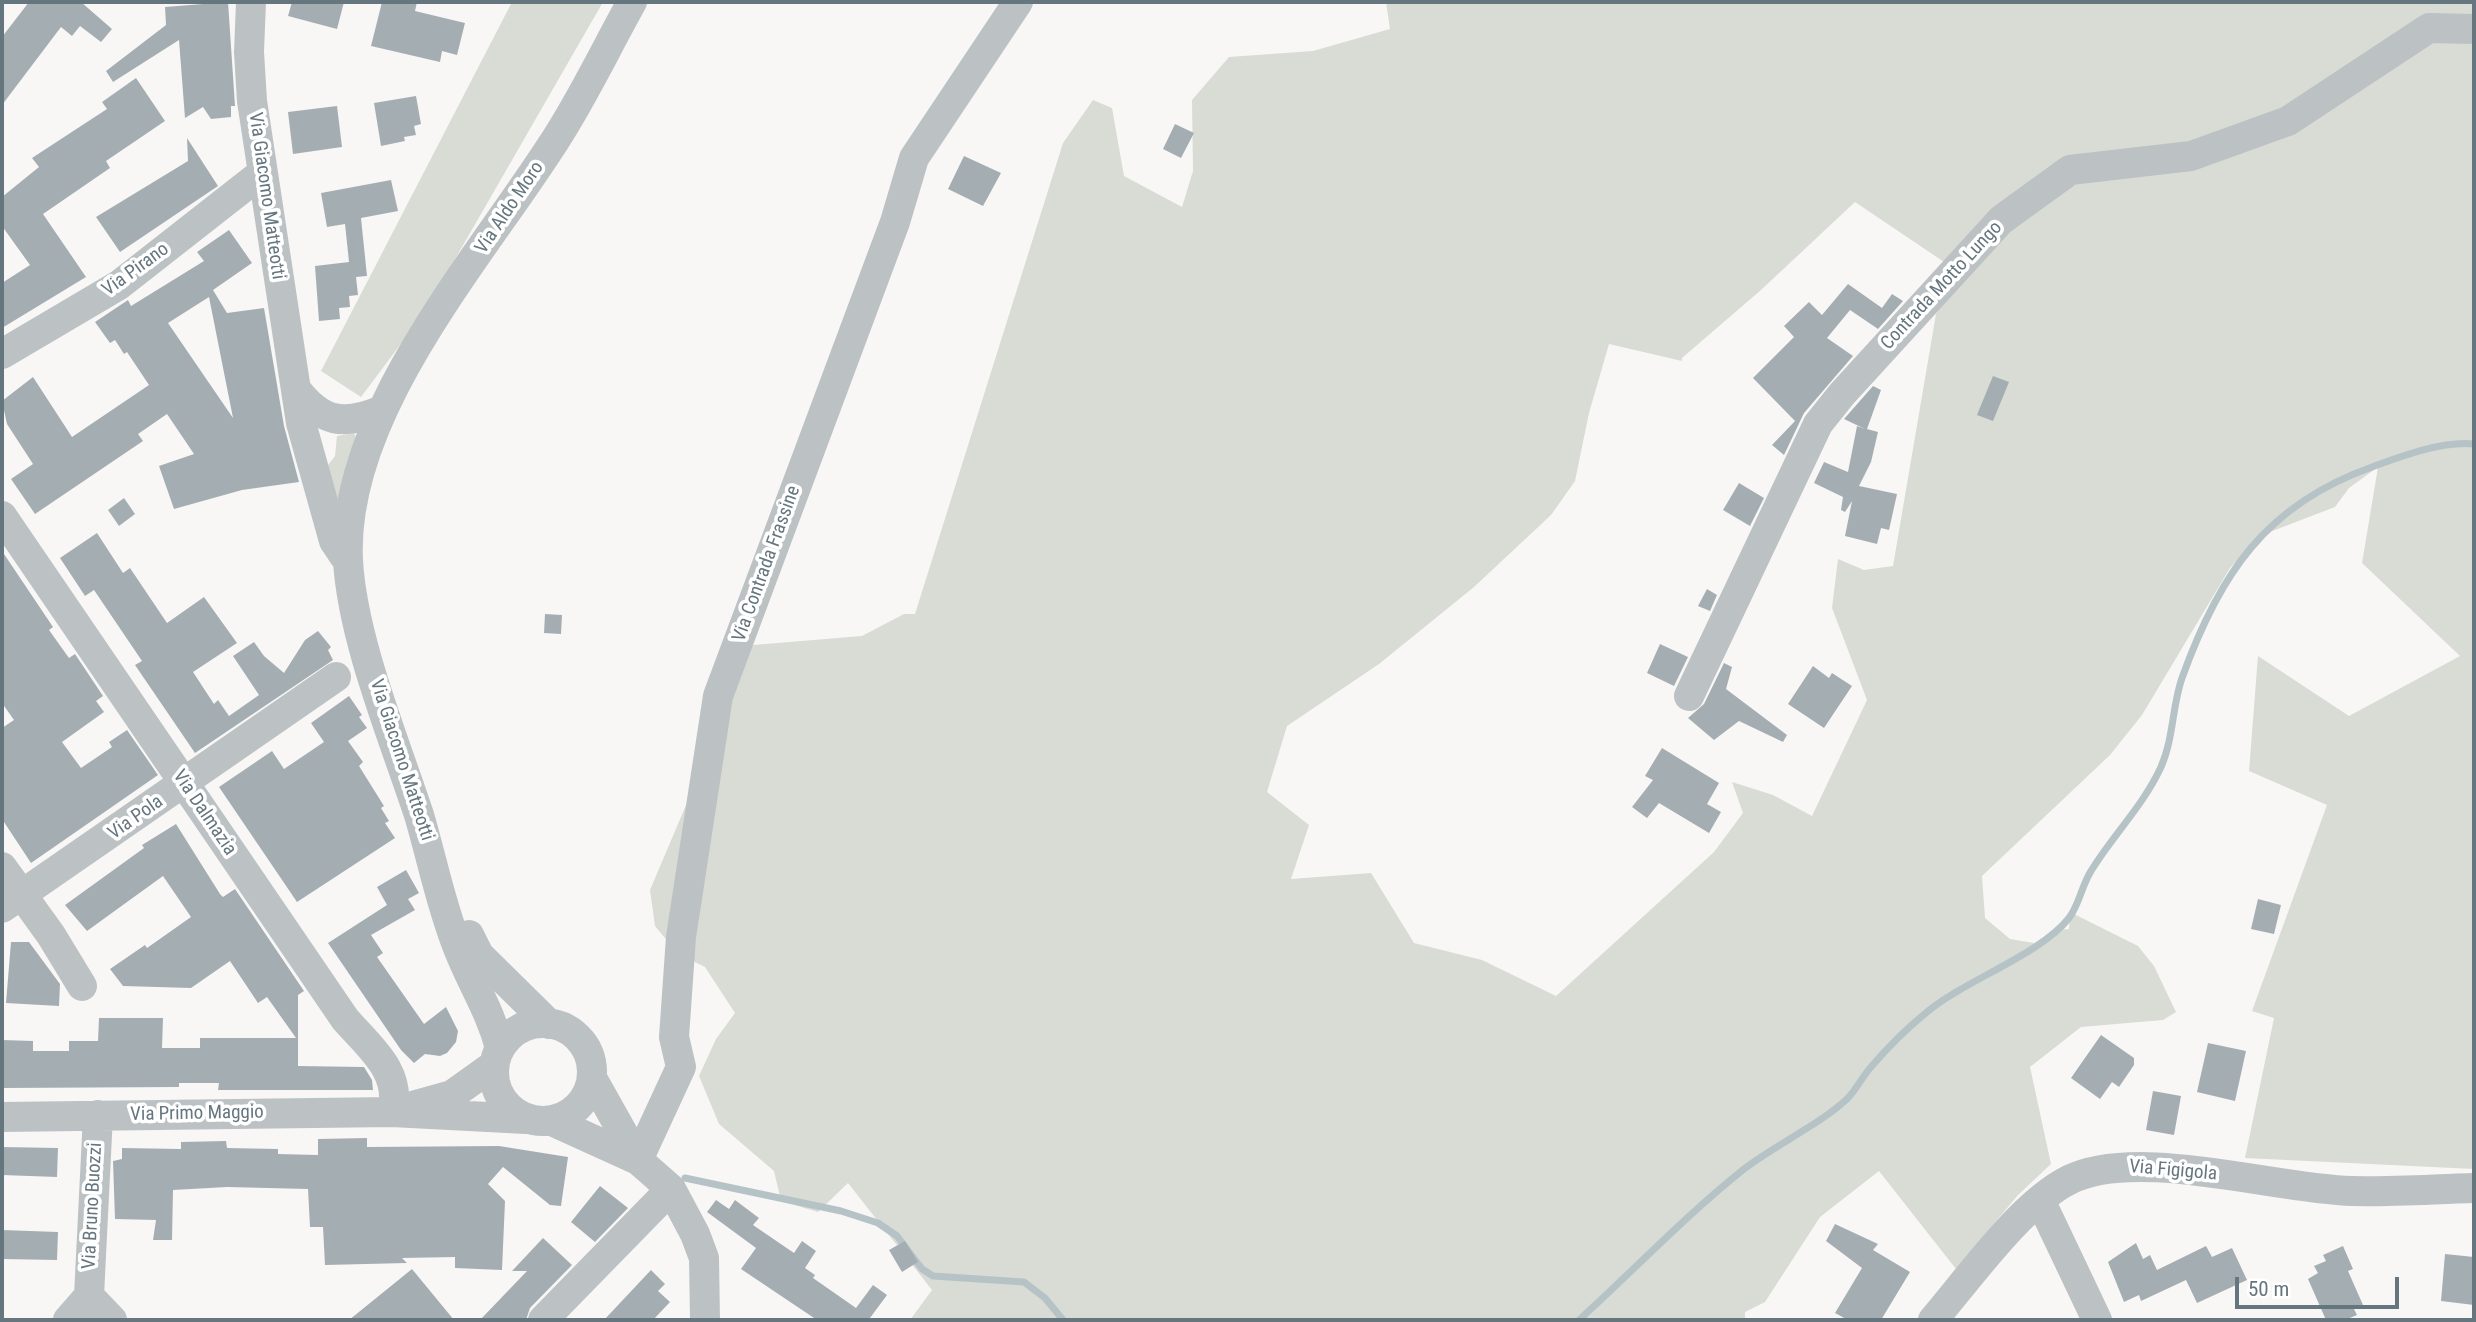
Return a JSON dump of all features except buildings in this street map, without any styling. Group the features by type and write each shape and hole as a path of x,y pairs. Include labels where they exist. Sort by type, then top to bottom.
{"street":[{"name":"Via Giacomo Matteotti","path":"251,2 248,52 262,173 301,423 334,541 348,562"},
{"name":"Via Aldo Moro","path":"382,410 415,349 553,145 632,2"},
{"name":"Via Contrada Frassine","path":"638,1160 681,1067 674,1037 681,937 718,696 895,222 914,158 1017,2"},
{"name":"Contrada Motto Lungo","path":"1689,696 1818,424 1842,394 2001,220 2070,170 2191,156 2288,121 2429,28 2474,29"},
{"name":"Via Pirano","path":"2,354 119,285 262,173"},
{"path":"296,389 317,412 329,418 362,419 382,410"},
{"name":"Via Giacomo Matteotti","path":"382,410 355,483 348,562 363,643 438,876 457,945 491,1015 497,1057"},
{"name":"Via Dalmazia","path":"2,516 345,1019 385,1064 395,1092 392,1112"},
{"name":"Via Pola","path":"13,902 185,785 336,677"},
{"path":"2,867 13,902 51,934 82,986"},
{"name":"Via Giacomo Matteotti","path":"438,876 479,955 549,1024"},
{"path":"638,1160 592,1078 586,1048 576,1036 549,1024 520,1029 497,1057 495,1082 501,1097 512,1110 638,1160 671,1189 695,1234 704,1258 705,1320"},
{"name":"Via Primo Maggio","path":"392,1112 446,1096 477,1080 497,1057"},
{"path":"385,1064 421,1091 446,1096"},
{"path":"539,1120 579,1106 592,1078"},
{"name":"Via Primo Maggio","path":"2,1117 392,1112 539,1120"},
{"name":"Via Bruno Buozzi","path":"68,1320 89,1296 98,1115"},
{"name":"Via Figigola","path":"1933,1320 2040,1200 2068,1180 2099,1167 2143,1166 2351,1191 2474,1188"},
{"path":"543,1320 671,1189"},
{"path":"2040,1200 2097,1320"},
{"name":"Via Bruno Buozzi","path":"89,1296 112,1320"}],"shaded area":[{"path":"512,2 603,2 424,313 361,397 321,371"},
{"path":"1386,2 2474,2 2474,1169 2245,1158 2274,1018 2252,1011 2327,805 2249,771 2258,656 2349,716 2460,656 2362,563 2378,467 2349,488 2335,507 2262,535 2230,568 2142,715 2110,755 1982,876 1985,918 2010,939 2040,944 2058,930 2069,929 2070,912 2138,946 2154,966 2176,1012 2163,1020 2081,1027 2030,1067 2051,1164 2018,1195 1956,1269 1879,1171 1820,1217 1765,1302 1745,1312 1745,1320 910,1320 932,1290 848,1183 818,1212 781,1201 774,1171 719,1124 699,1076 716,1039 735,1013 705,967 678,954 655,926 650,890 692,791 730,686 753,645 862,636 904,614 915,614 1063,143 1093,100 1112,108 1124,176 1182,207 1193,171 1192,100 1229,57 1313,51 1390,29","holes":["1855,202 1953,268 1954,280 1936,314 1893,566 1864,570 1838,559 1832,608 1867,700 1812,816 1773,795 1732,782 1743,813 1714,852 1556,996 1482,960 1414,943 1371,873 1291,879 1309,825 1267,792 1287,726 1379,664 1474,587 1551,515 1575,481 1589,413 1609,344 1682,361 1682,358 1761,290"]},
{"path":"354,433 356,437 346,465 338,513 328,465 335,456 337,436"}],"waterway":[{"path":"1579,1320 1722,1187 1756,1160 1823,1118 1847,1099 1884,1052 1927,1012 1961,989 2040,944 2069,918 2091,871 2146,795 2161,767 2182,678 2212,607 2230,576 2251,548 2275,523 2302,502 2335,483 2372,467 2436,447 2474,444"},
{"path":"685,1178 841,1211 878,1223 897,1236 922,1269 933,1276 1024,1282 1045,1298 1063,1320"}]}
